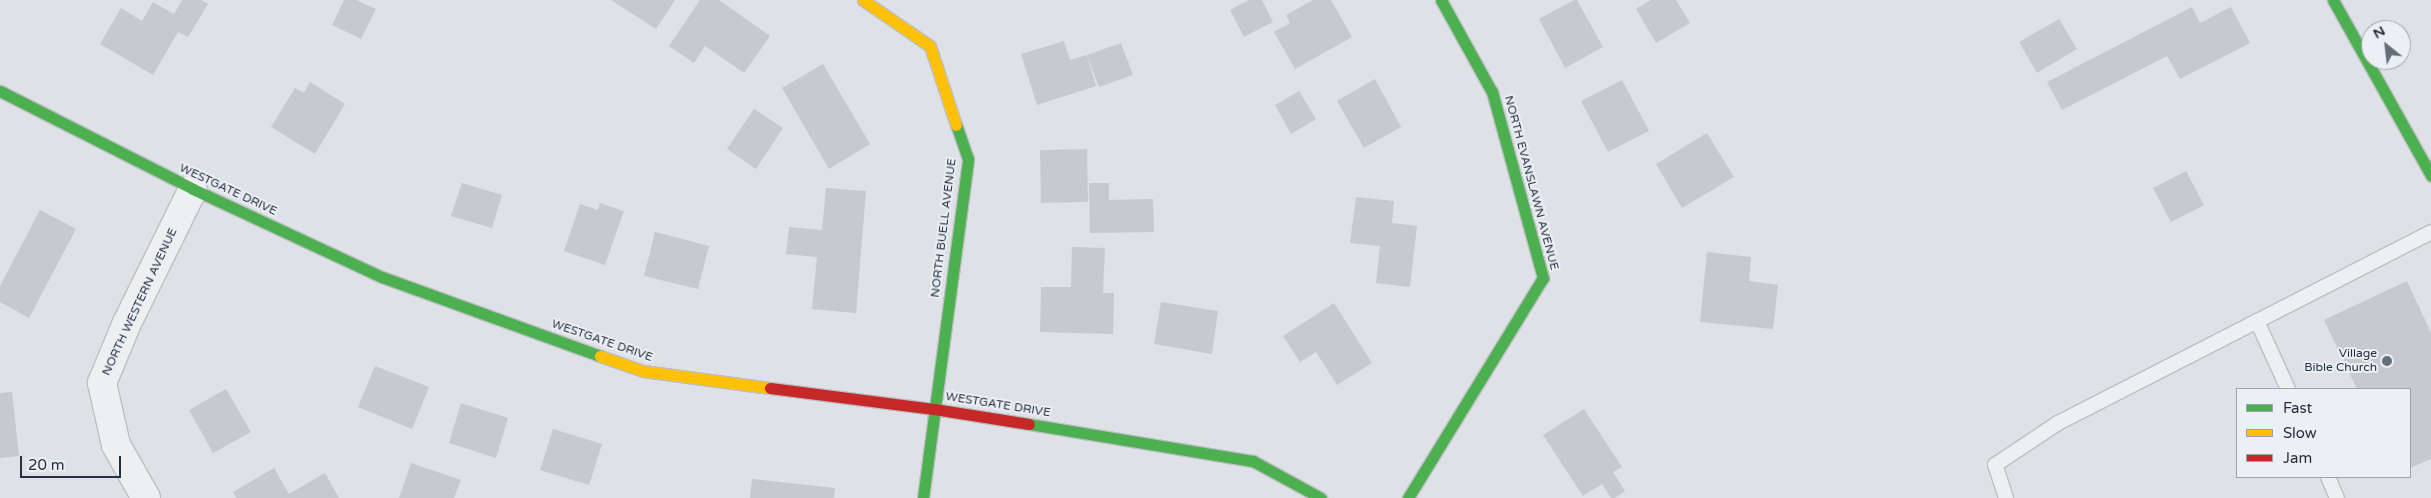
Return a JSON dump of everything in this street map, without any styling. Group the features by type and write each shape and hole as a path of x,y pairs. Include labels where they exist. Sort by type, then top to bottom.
{"street":[{"name":"NORTH BUELL AVENUE","path":"863,0 930,46 968,159 923,498"},
{"name":"NORTH EVANSLAWN AVENUE","path":"1408,498 1543,278 1492,92 1441,0"},
{"path":"2333,0 2431,175"},
{"name":"WESTGATE DRIVE","path":"0,91 193,190 382,278 643,371 934,409 1253,460 1321,498"},
{"name":"NORTH WESTERN AVENUE","path":"146,498 116,445 102,383 127,323 193,190"}],"lane":[{"path":"2006,498 1995,465 2058,423 2431,232"},
{"path":"2257,321 2288,388"},
{"path":"2328,478 2337,498"}],"building":[{"path":"182,0 201,0 208,4 188,37 178,32 153,75 100,44 121,8 142,21 153,2 174,14"},
{"path":"344,0 356,0 376,9 361,39 332,25"},
{"path":"611,0 675,0 656,29"},
{"path":"700,0 719,0 770,36 744,73 705,46 694,63 669,46"},
{"path":"1249,0 1262,0 1273,22 1244,37 1230,10"},
{"path":"1313,0 1331,0 1352,37 1295,69 1274,32 1290,23 1286,15"},
{"path":"1577,0 1603,47 1565,68 1539,19"},
{"path":"1651,0 1676,0 1690,23 1656,43 1636,9"},
{"path":"2192,7 2200,23 2231,7 2250,43 2180,79 2167,56 2062,110 2047,82"},
{"path":"2059,19 2077,49 2037,73 2019,42"},
{"path":"1064,41 1070,60 1087,55 1096,86 1037,105 1021,54"},
{"path":"1121,43 1133,75 1099,87 1087,55"},
{"path":"823,64 870,144 829,169 782,88"},
{"path":"1375,79 1401,127 1364,148 1337,101"},
{"path":"1622,80 1649,131 1608,152 1581,101"},
{"path":"310,82 345,104 315,154 271,127 295,88 304,93"},
{"path":"1299,91 1316,119 1291,134 1275,105"},
{"path":"754,109 783,128 756,169 727,149"},
{"path":"1707,133 1734,177 1682,208 1656,164"},
{"path":"1087,149 1088,202 1041,203 1040,150"},
{"path":"2186,171 2204,205 2171,222 2153,188"},
{"path":"462,183 502,195 492,228 451,216"},
{"path":"1089,183 1109,183 1109,200 1153,199 1154,232 1090,233"},
{"path":"826,188 866,191 856,313 812,309 817,257 786,254 789,227 822,230"},
{"path":"1356,197 1394,201 1392,223 1417,226 1410,287 1376,283 1380,246 1350,243"},
{"path":"600,203 624,211 605,265 564,251 580,204 598,210"},
{"path":"40,210 76,229 29,318 0,302 0,286"},
{"path":"655,232 709,246 698,289 644,276"},
{"path":"1072,247 1105,248 1103,293 1114,293 1113,334 1040,332 1041,287 1071,287"},
{"path":"1707,252 1751,257 1749,281 1778,285 1773,329 1700,322"},
{"name":"Village Bible Church","path":"2407,281 2431,333 2431,459 2411,468 2411,388 2357,388 2324,320"},
{"path":"1161,302 1218,311 1212,354 1154,344"},
{"path":"1334,303 1372,363 1337,385 1316,352 1300,362 1283,336"},
{"path":"375,366 429,387 412,429 358,407"},
{"path":"226,389 251,432 213,453 189,410"},
{"path":"12,392 19,456 0,458 0,393"},
{"path":"461,403 508,418 496,458 449,443"},
{"path":"1584,409 1622,467 1613,472 1625,491 1615,498 1611,498 1602,484 1583,496 1543,435"},
{"path":"553,429 602,444 589,485 540,470"},
{"path":"411,463 461,480 454,498 399,498"},
{"path":"274,468 289,494 325,473 339,498 236,498 233,492"},
{"path":"752,479 835,488 834,498 750,498"}],"traffic: fast":[{"path":"1408,498 1543,278 1492,92 1441,0"},
{"path":"2333,0 2431,175"},
{"path":"0,91 193,189 382,277 600,356"},
{"path":"923,498 968,159 956,125"},
{"path":"1029,424 1253,461 1321,498"}],"traffic: slow":[{"path":"863,0 930,46 956,125"},
{"path":"600,356 643,371 770,388"}],"traffic: jam":[{"path":"770,388 934,409 1029,424"}],"place":[{"name":"Village Bible Church","path":"2387,361"}]}
